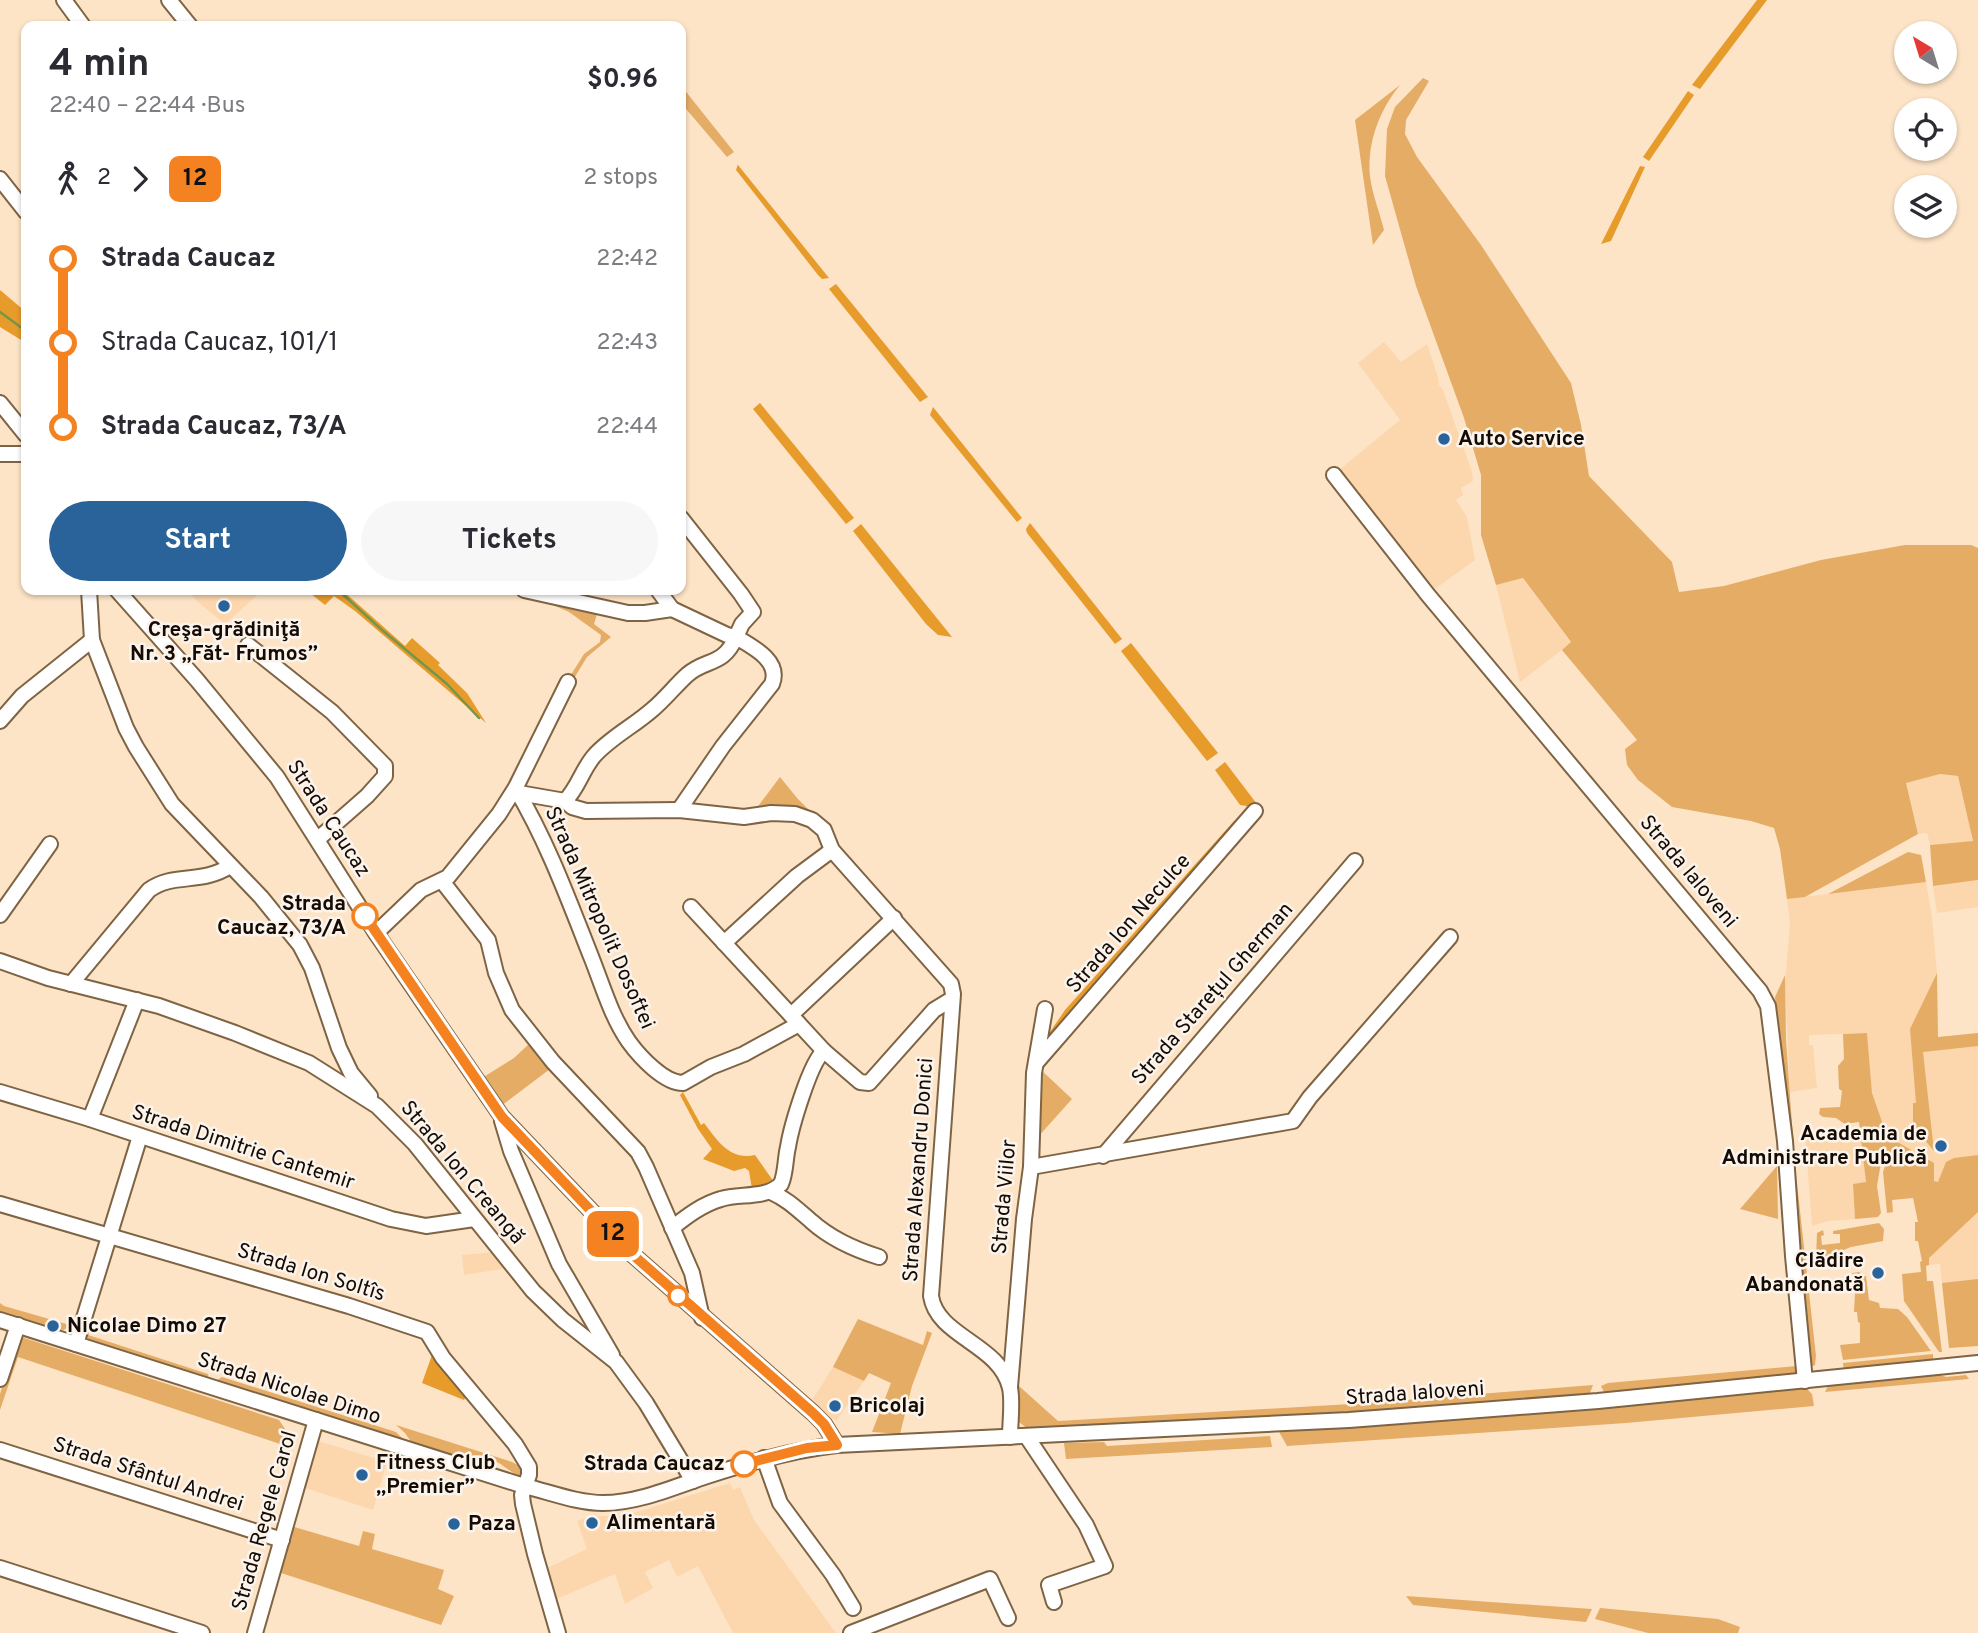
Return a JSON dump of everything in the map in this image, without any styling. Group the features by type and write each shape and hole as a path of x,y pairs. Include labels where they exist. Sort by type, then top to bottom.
{"street":[{"path":"64,0 79,21"},
{"path":"169,0 186,21"},
{"path":"0,179 21,206"},
{"path":"0,403 21,429"},
{"path":"0,454 21,454"},
{"name":"Strada Ialoveni","path":"1334,475 1428,595 1760,991 1769,1006 1785,1141 1805,1381"},
{"path":"686,525 753,612 736,636"},
{"path":"89,595 92,640 136,747 172,804 261,897 300,945 312,968 347,1066 377,1105"},
{"name":"Strada Caucaz","path":"121,595 256,750 318,839 376,933 502,1117 632,1254 813,1413 824,1424 837,1445"},
{"path":"548,595 628,612 645,613 673,609"},
{"path":"662,595 673,609 715,630 736,636 757,650 768,660 775,675 772,684 723,746 679,810"},
{"name":"Strada Mitropolit Dosoftei","path":"565,801 571,795 586,765 604,746 654,708 688,674 719,659 732,646 736,636"},
{"path":"0,721 22,696 92,640"},
{"path":"248,645 332,712 385,766 385,776 376,786 318,839"},
{"path":"376,933 421,890 442,881 454,870 499,814 517,790 568,681"},
{"name":"Strada Mitropolit Dosoftei","path":"517,790 565,801 572,807 586,811 679,810"},
{"name":"Strada Mitropolit Dosoftei","path":"517,790 548,849 613,1012 624,1034 652,1066 676,1083 689,1081 710,1067 744,1054 795,1020"},
{"name":"Strada Alexandru Donici","path":"679,810 744,817 786,813 804,816 824,830 832,850 951,984 931,1296 933,1306 943,1320 1000,1367 1010,1389 1010,1437"},
{"name":"Strada Ion Neculce","path":"1035,1064 1255,811"},
{"path":"0,915 50,844"},
{"path":"724,943 797,876 832,850"},
{"name":"Strada Starețul Gherman","path":"1103,1156 1355,861"},
{"path":"71,984 149,890 163,882 212,876 230,866"},
{"path":"442,881 488,940 500,984 512,1010 553,1062 638,1152 695,1284 702,1318"},
{"name":"Strada Alexandru Donici","path":"691,907 824,1051 860,1082 869,1083 934,1010 952,999"},
{"path":"795,1020 894,918"},
{"path":"1031,1167 1293,1121 1310,1097 1450,937"},
{"name":"Strada Ion Creangă","path":"0,961 34,974 137,1000 235,1033 309,1063 377,1105 415,1144 543,1301 616,1362 646,1403 693,1481"},
{"path":"90,1119 137,1000"},
{"name":"Strada Viilor","path":"1010,1389 1031,1167 1035,1064 1045,1009"},
{"path":"672,1228 701,1208 723,1198 771,1192 781,1184 788,1145 809,1077 817,1058 824,1051"},
{"name":"Strada Dimitrie Cantemir","path":"0,1092 410,1224 426,1226 474,1219"},
{"path":"502,1117 511,1151 559,1264 616,1362"},
{"path":"76,1344 140,1136"},
{"name":"Strada Alexandru Donici","path":"771,1192 786,1200 837,1240 854,1250 879,1256"},
{"name":"Strada Ion Soltîs","path":"0,1204 337,1302 427,1332 443,1358 523,1456 529,1475 524,1486"},
{"name":"Strada Nicolae Dimo","path":"0,1320 524,1486 579,1500 601,1503 635,1499 764,1458 807,1448 837,1445"},
{"path":"0,1379 18,1325"},
{"name":"Strada Ialoveni","path":"1027,1437 1349,1420 1598,1401 1978,1363"},
{"name":"Strada Regele Carol","path":"255,1633 316,1420"},
{"path":"837,1445 1027,1437 1086,1525 1105,1566 1049,1585 1054,1602"},
{"name":"Strada Sfântul Andrei","path":"0,1450 282,1541"},
{"path":"764,1458 780,1503 833,1575 853,1608"},
{"path":"524,1486 523,1504 558,1633"},
{"path":"0,1568 202,1633"},
{"path":"851,1633 990,1579 1008,1618"}],"shaded area":[{"path":"1757,0 1767,0 1700,89 1692,85"},
{"path":"1423,78 1429,81 1406,120 1405,134 1417,157 1481,245 1571,383 1589,476 1672,562 1679,592 1724,586 1821,560 1905,545 1971,545 1978,548 1978,880 1933,886 1930,845 1973,841 1958,776 1940,774 1906,783 1918,834 1805,897 1787,899 1780,849 1774,828 1751,821 1672,807 1638,780 1627,765 1625,749 1637,740 1562,650 1571,642 1523,578 1496,585 1481,535 1481,475 1464,418 1416,286 1385,176 1387,129 1395,107"},
{"path":"1400,85 1380,117 1370,152 1371,183 1384,230 1373,245 1355,120"},
{"path":"1688,91 1694,95 1649,161 1643,157"},
{"path":"686,92 734,152 727,157 686,109"},
{"path":"738,164 829,278 822,279 818,275 736,170"},
{"path":"1640,166 1645,167 1611,241 1601,244"},
{"path":"836,284 928,397 920,402 829,289"},
{"path":"0,290 21,308 21,340 0,327"},
{"path":"1384,342 1401,362 1427,344 1439,385 1472,472 1473,481 1461,488 1463,495 1456,500 1467,517 1475,560 1435,589 1339,470 1400,420 1358,363"},
{"path":"760,403 854,518 846,524 753,409"},
{"path":"933,407 1022,518 1017,522 930,415"},
{"path":"1030,523 1122,639 1115,644 1027,533 1026,529"},
{"path":"861,524 952,637 938,635 926,624 853,531"},
{"path":"1523,578 1571,643 1520,682 1496,585"},
{"name":"Creşa-grădiniţă Nr. 3 „Făt- Frumos”","path":"192,595 257,595 225,624"},
{"path":"312,595 348,595 405,646 412,638 440,663 438,665 467,693 486,723 355,611 334,596 325,605"},
{"path":"530,595 598,611 594,624 611,637 587,657 573,680 569,678 584,654 600,642 601,635 569,612"},
{"path":"1131,643 1218,753 1207,761 1121,651"},
{"path":"1225,762 1260,808 1240,805 1215,770"},
{"path":"1940,774 1958,776 1973,841 1930,845 1927,833 1918,834 1905,783"},
{"path":"780,777 797,798 812,813 756,809"},
{"path":"1246,814 1041,1052 1043,1042 1065,1010 1234,821"},
{"path":"1908,852 1921,855 1926,882 1828,894"},
{"path":"1978,880 1978,907 1937,913 1933,886"},
{"path":"1926,882 1937,973 1910,1029 1912,1040 1978,1033 1978,1337 1946,1323 1940,1264 1929,1265 1928,1258 1935,1252 1934,1163 1887,1136 1872,1093 1867,1033 1809,1035 1809,1045 1813,1045 1817,1088 1790,1092 1785,984 1790,923 1787,899"},
{"path":"1937,973 1938,1037 1978,1033 1978,1046 1923,1052 1934,1151 1913,1126 1913,1103 1916,1103 1910,1029"},
{"path":"1785,975 1786,1040 1793,1138 1786,1127 1775,997"},
{"path":"1867,1033 1872,1093 1887,1136 1920,1155 1882,1157 1877,1186 1881,1213 1878,1217 1855,1219 1853,1184 1866,1182 1859,1122 1845,1124 1836,1118 1819,1114 1820,1108 1840,1107 1842,1091 1839,1089 1838,1066 1844,1059 1843,1034"},
{"path":"531,1042 554,1066 501,1106 482,1078 514,1058"},
{"path":"1040,1069 1072,1099 1037,1138"},
{"path":"683,1092 701,1125 704,1123 731,1152 746,1156 755,1155 774,1182 752,1189 749,1171 745,1168 734,1171 703,1159 712,1149 680,1095"},
{"path":"1861,1131 1866,1183 1853,1184 1855,1219 1828,1221 1812,1226 1805,1136"},
{"path":"1787,1146 1794,1156 1816,1356 1813,1366 1810,1364"},
{"path":"1978,1155 1978,1212 1929,1258 1929,1265 1926,1266 1927,1281 1933,1281 1942,1352 1939,1352 1904,1301 1902,1274 1921,1272 1922,1261 1918,1241 1915,1241 1915,1222 1918,1222 1913,1198 1892,1200 1893,1212 1887,1213 1883,1172 1885,1166 1890,1164 1929,1160 1934,1163 1934,1181 1938,1182 1946,1162 1954,1158"},
{"path":"1777,1166 1778,1219 1740,1209"},
{"path":"1879,1223 1884,1229 1883,1241 1851,1247 1819,1260 1816,1258 1817,1233 1823,1230 1822,1245 1840,1243 1840,1234 1833,1234 1833,1231"},
{"path":"495,1252 508,1268 464,1275 462,1255"},
{"path":"1860,1272 1860,1276 1866,1276 1869,1300 1879,1303 1880,1308 1898,1309 1907,1317 1931,1351 1843,1360 1840,1345 1860,1343 1860,1323 1857,1312 1854,1312 1857,1293 1852,1273"},
{"path":"1978,1279 1978,1346 1949,1348 1942,1283"},
{"path":"0,1303 70,1325 76,1323 60,1332 0,1314"},
{"path":"858,1319 923,1345 927,1331 932,1333 912,1386 900,1434 872,1432 891,1383 869,1373 864,1381 833,1367"},
{"path":"85,1334 208,1374 209,1380 89,1341"},
{"path":"18,1336 279,1420 287,1432 283,1445 18,1357 0,1410 0,1394"},
{"path":"1933,1354 1933,1360 1844,1372 1843,1363"},
{"path":"432,1355 467,1395 464,1400 422,1383"},
{"path":"1796,1366 1800,1369 1798,1375 1605,1394 1601,1386 1608,1383"},
{"path":"833,1367 864,1381 836,1421 811,1402"},
{"path":"1938,1374 1946,1377 1966,1375 1969,1379 1825,1392 1829,1384"},
{"path":"222,1377 396,1432 405,1441 218,1382"},
{"path":"1593,1385 1590,1393 1414,1408 1028,1429 1019,1422 1019,1386 1058,1421 1368,1403"},
{"path":"1805,1387 1812,1394 1814,1406 1626,1423 1287,1446 1278,1430"},
{"path":"396,1425 512,1462 525,1469 524,1477 477,1455 461,1459 412,1443"},
{"path":"1270,1436 1272,1447 1066,1459 1064,1443 1104,1442 1107,1446"},
{"name":"Fitness Club „Premier”","path":"315,1440 387,1462 373,1510 302,1487"},
{"path":"730,1483 733,1490 740,1487 754,1520 836,1633 733,1633 698,1566 677,1577 669,1560 645,1572 653,1588 625,1604 615,1574 554,1600 545,1569 587,1549 577,1521 596,1514 624,1516"},
{"path":"291,1526 359,1546 363,1531 375,1534 372,1549 444,1570 438,1589 454,1596 441,1625 278,1572"},
{"path":"1406,1596 1592,1609 1586,1622 1413,1605"},
{"path":"1600,1608 1718,1619 1740,1627 1738,1633 1648,1633 1595,1619"}],"waterway":[{"path":"0,312 21,327"},
{"path":"344,595 447,684 479,718"}],"bus line":[{"name":"12","path":"365,916 502,1117 632,1254 813,1413 824,1424 837,1445 807,1448 744,1464"}],"place":[{"name":"Auto Service","path":"1444,439"},
{"name":"Creşa-grădiniţă Nr. 3 „Făt- Frumos”","path":"224,606"},
{"name":"Strada Caucaz, 73/A","path":"365,916"},
{"name":"Academia de Administrare Publică","path":"1941,1146"},
{"name":"Clădire Abandonată","path":"1878,1273"},
{"name":"Nicolae Dimo 27","path":"53,1326"},
{"name":"Bricolaj","path":"835,1406"},
{"name":"Strada Caucaz","path":"744,1464"},
{"name":"Fitness Club „Premier”","path":"362,1475"},
{"name":"Alimentară","path":"592,1523"},
{"name":"Paza","path":"454,1524"}]}
